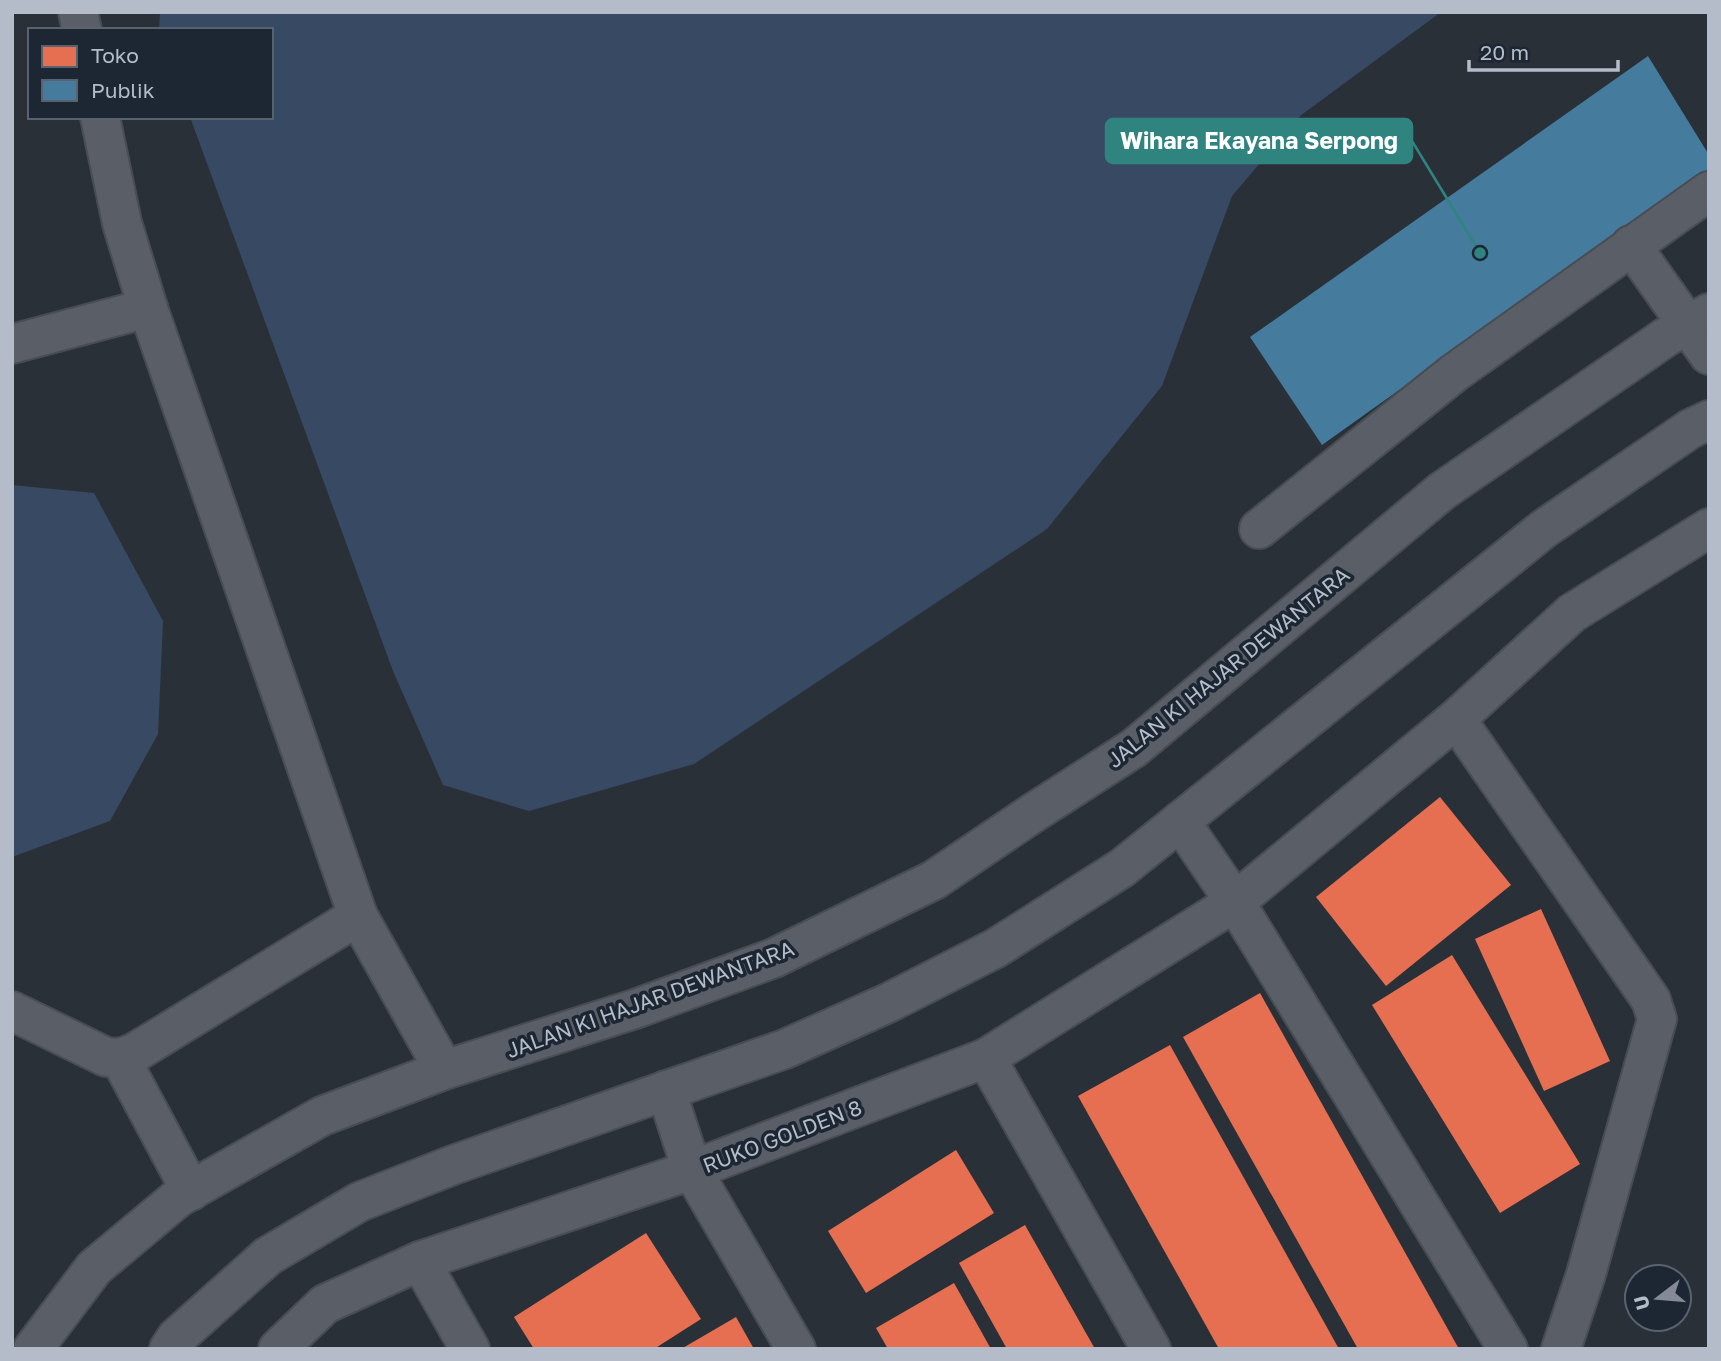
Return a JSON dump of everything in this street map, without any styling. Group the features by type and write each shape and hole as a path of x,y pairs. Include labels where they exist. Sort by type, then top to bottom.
{"street":[{"path":"100,119 122,223 148,308 358,916 444,1070"},
{"path":"1259,529 1454,373 1709,191"},
{"path":"1631,245 1702,331"},
{"path":"12,344 148,308"},
{"name":"JALAN KI HAJAR DEWANTARA","path":"33,1349 94,1268 178,1197 322,1116 444,1070 635,1009 774,958 934,880 1134,748 1442,491 1666,337 1702,331"},
{"path":"169,1349 176,1339 268,1256 359,1202 453,1165 785,1049 888,1003 996,948 1122,868 1545,528 1680,436 1709,420"},
{"name":"RUKO GOLDEN 8","path":"278,1349 325,1304 420,1261 692,1170 986,1058 1235,902 1456,719 1572,613 1709,528"},
{"path":"1456,719 1651,1000 1657,1018 1586,1273 1561,1349"},
{"path":"1180,821 1235,902 1508,1349"},
{"path":"12,1011 106,1057 120,1058 134,1053 358,916"},
{"path":"120,1058 191,1191"},
{"path":"986,1058 1151,1349"},
{"path":"666,1090 692,1170 796,1349"},
{"path":"420,1261 470,1349"}],"water":[{"path":"160,12 1441,12 1300,116 1232,196 1162,386 1047,529 694,764 529,811 443,785 393,671 191,119 273,119 273,28 159,28"},
{"path":"12,485 94,493 163,621 158,734 110,821 12,857"}],"building: Toko":[{"path":"1440,797 1511,885 1386,986 1316,897"},
{"path":"1541,909 1610,1061 1544,1091 1475,939"},
{"path":"1452,955 1580,1164 1500,1213 1372,1005"},
{"path":"1260,993 1459,1349 1358,1349 1183,1037"},
{"path":"1170,1045 1339,1349 1219,1349 1078,1096"},
{"path":"956,1150 994,1213 866,1293 828,1231"},
{"path":"1025,1225 1095,1349 1007,1349 959,1263"},
{"path":"646,1233 701,1319 654,1349 534,1349 514,1317"},
{"path":"954,1283 991,1349 888,1349 876,1328"},
{"path":"736,1317 754,1349 681,1349"}],"building: Publik":[{"path":"1648,56 1709,155 1709,169 1322,445 1250,337"}],"place":[{"name":"Wihara Ekayana Serpong","path":"1480,253"}]}
